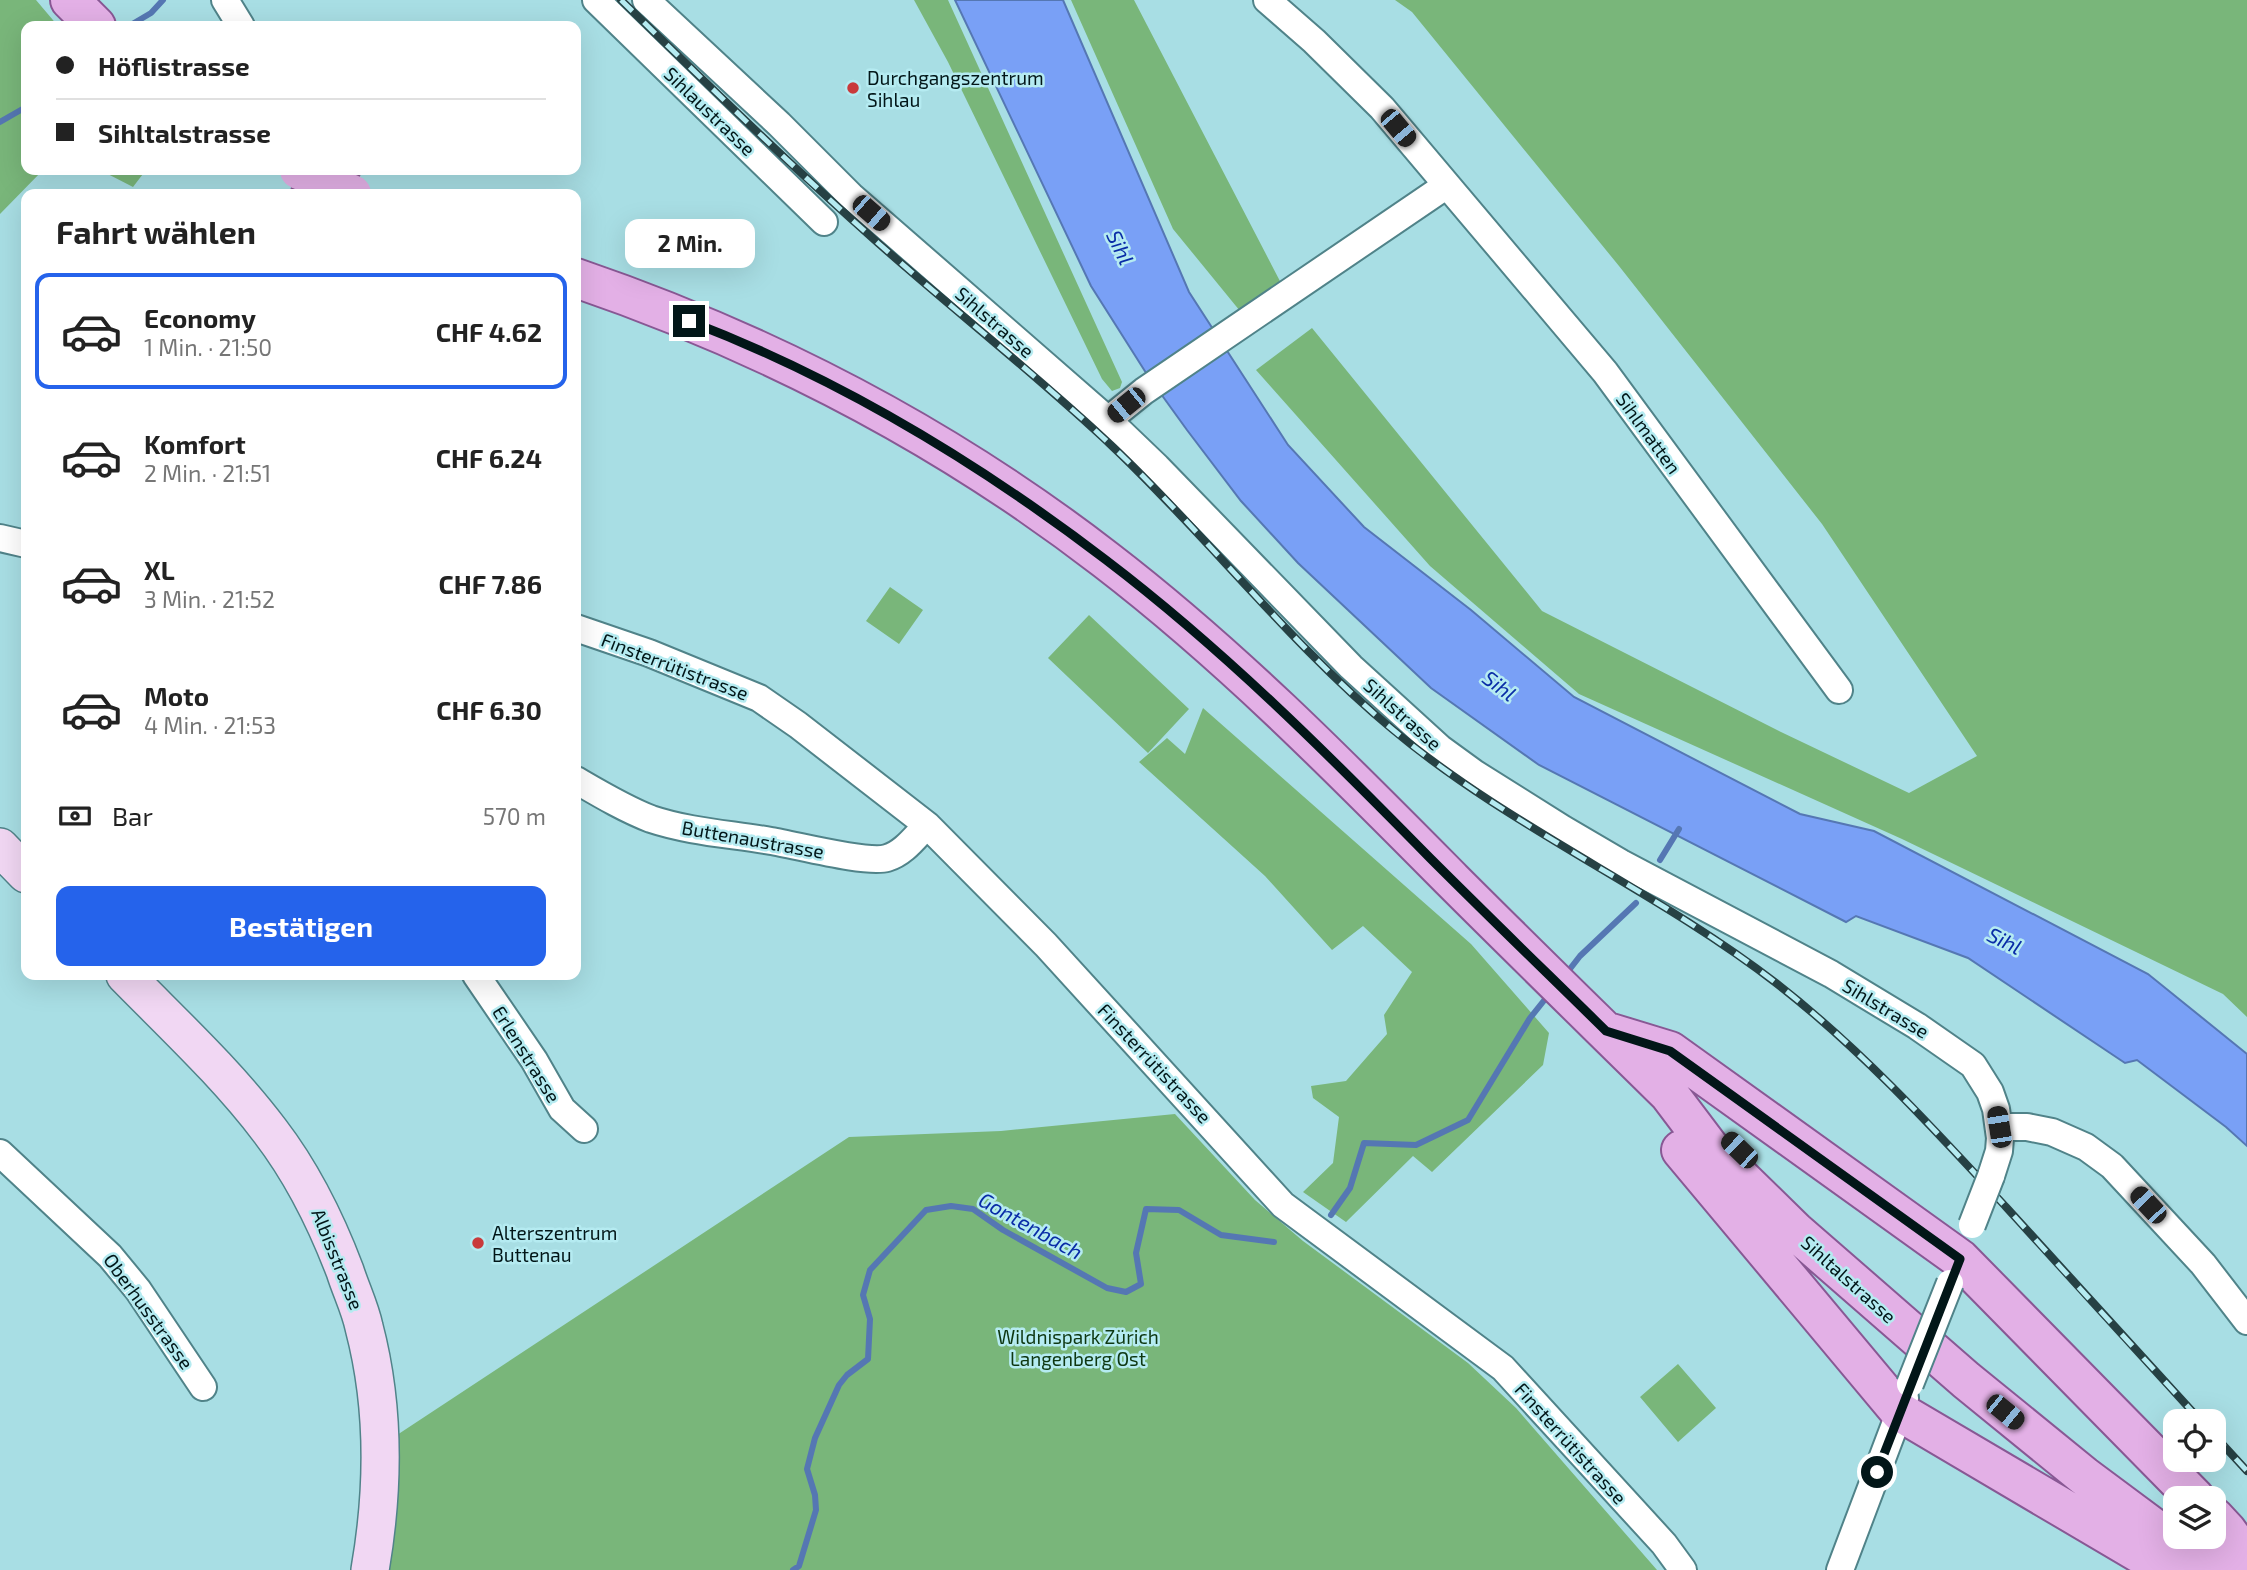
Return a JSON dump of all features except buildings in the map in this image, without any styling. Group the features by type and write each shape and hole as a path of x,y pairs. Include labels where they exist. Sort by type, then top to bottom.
{"main road":[{"path":"70,0 91,21"},
{"path":"310,175 340,189"},
{"name":"Sihltalstrasse","path":"581,280 711,329 803,371 908,428 987,475 1048,517 1140,587 1248,680 1311,739 1669,1094 1722,1134 1893,1294 1977,1366 2163,1512"},
{"path":"0,847 21,869"},
{"name":"Albisstrasse","path":"130,980 220,1072 270,1130 311,1193 331,1232 364,1324 378,1404 380,1482 370,1570"},
{"path":"1606,1031 1670,1051 1961,1255 2183,1486"},
{"path":"1635,1061 1681,1149 1905,1398 2168,1570"},
{"name":"Sihltalstrasse","path":"1669,1094 1709,1147 1795,1231 1945,1363 2084,1476 2174,1543 2232,1564"},
{"path":"2226,1530 2232,1564"},
{"path":"2212,1549 2232,1564"}],"street":[{"path":"225,0 238,21"},
{"name":"Sihlaustrasse","path":"596,0 824,222"},
{"name":"Sihlstrasse","path":"646,0 779,124 851,196 1117,413 1157,467 1351,667 1441,749 1563,829 1831,974 1917,1026 1973,1065 1982,1077 1996,1109 1999,1151 1840,1570"},
{"name":"Sihlmatten","path":"1267,0 1314,41 1382,108 1605,372 1839,691"},
{"path":"1117,413 1143,391 1447,185"},
{"path":"0,538 21,543"},
{"name":"Finsterrütistrasse","path":"581,630 649,653 759,698 928,825 1046,945 1283,1205 1503,1368 1664,1544 1683,1570"},
{"name":"Buttenaustrasse","path":"581,783 650,819 698,831 865,858 885,859 901,852 928,825"},
{"name":"Erlenstrasse","path":"479,980 534,1060 562,1109 584,1129"},
{"path":"1999,1127 2027,1127 2052,1132 2087,1147 2112,1166 2203,1264 2247,1321"},
{"name":"Oberhusstrasse","path":"0,1153 110,1256 138,1290 203,1387"}],"green space":[{"path":"0,0 36,0 54,21 21,21 21,175 38,175 24,189 21,189 21,193 0,214"},
{"path":"914,0 948,0 1122,382 1120,388 1112,391 1102,379 948,62"},
{"path":"1071,0 1134,0 1282,285 1240,311 1173,229"},
{"path":"1395,0 2247,0 2247,1017 2223,994 1902,839 1579,694 1430,566 1256,370 1312,328 1542,611 1781,732 1909,793 1977,756 1822,524 1619,266 1412,12"},
{"path":"110,175 142,175 133,187"},
{"path":"890,587 923,610 899,644 866,621"},
{"path":"1089,615 1189,709 1148,753 1048,658"},
{"path":"1203,708 1471,944 1549,1033 1543,1065 1432,1172 1413,1156 1346,1222 1303,1192 1333,1163 1339,1117 1313,1098 1311,1086 1346,1081 1387,1034 1384,1015 1412,972 1363,926 1332,950 1265,876 1139,762 1167,738 1185,754"},
{"name":"Wildnispark Zürich Langenberg Ost","path":"1175,1114 1255,1200 1303,1241 1468,1363 1516,1408 1657,1570 389,1570 395,1515 397,1435 849,1137 1001,1131"},
{"path":"1678,1364 1716,1408 1678,1442 1640,1397"}],"water":[{"name":"Sihl","path":"955,0 1063,0 1189,292 1288,445 1364,527 1471,610 1574,697 1800,814 1874,831 2148,974 2247,1054 2247,1146 2137,1060 2125,1063 1968,958 1856,916 1846,922 1539,765 1431,688 1298,563 1241,501 1148,376 1091,286"}],"waterway":[{"path":"137,21 151,13 163,0"},
{"path":"0,122 21,110"},
{"name":"Gontenbach","path":"1660,860 1679,829"},
{"name":"Gontenbach","path":"1566,974 1580,956 1636,903"},
{"name":"Gontenbach","path":"1331,1215 1350,1188 1364,1143 1416,1145 1468,1120 1530,1018 1550,993"},
{"name":"Gontenbach","path":"793,1570 799,1566 816,1510 815,1495 807,1469 815,1438 839,1385 847,1375 868,1359 870,1319 863,1295 870,1270 926,1210 951,1206 973,1209 1003,1230 1107,1288 1126,1292 1141,1284 1136,1253 1146,1209 1179,1210 1221,1235 1274,1242"}],"railway":[{"path":"621,0 845,214 1113,447 1319,662 1392,729 1485,797 1729,949 1776,983 1838,1035 1896,1090 1951,1148 2190,1409"},
{"path":"2226,1448 2247,1471"}],"place":[{"name":"Durchgangszentrum Sihlau","path":"853,88"},
{"name":"Alterszentrum Buttenau","path":"478,1243"}],"route":[{"path":"689,321 803,371 908,428 987,475 1105,559 1196,633 1311,739 1606,1031 1670,1051 1960,1259 1877,1472"}]}
